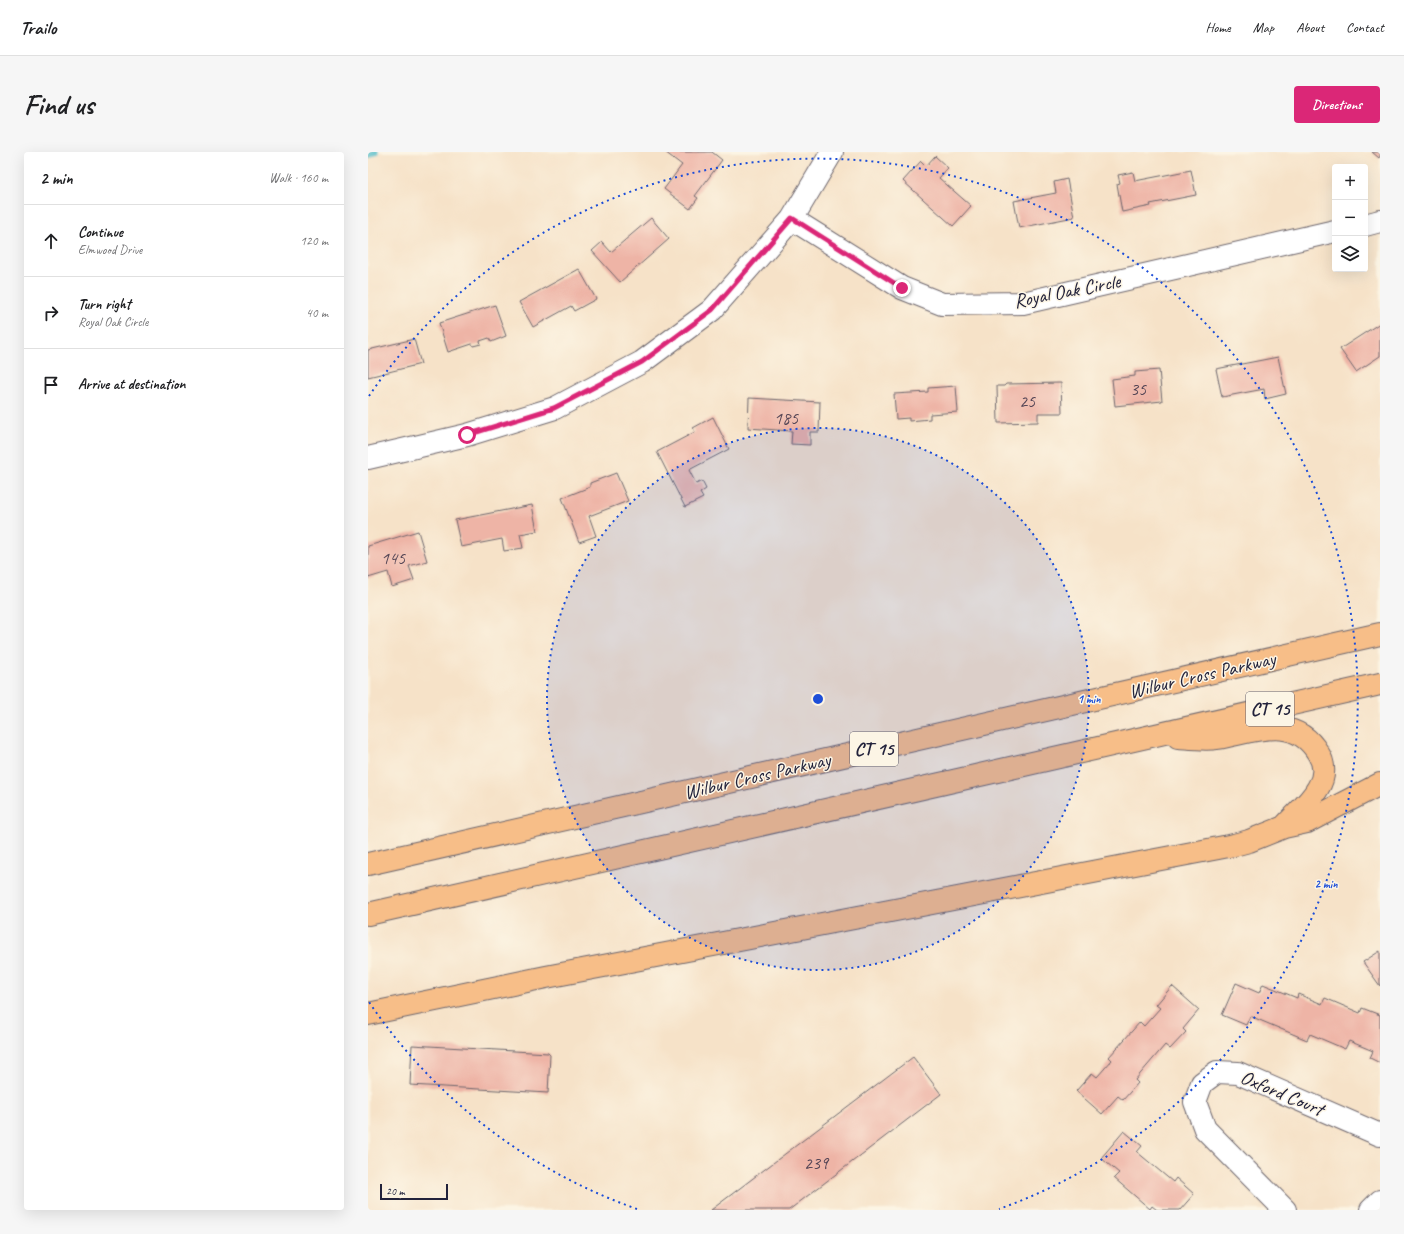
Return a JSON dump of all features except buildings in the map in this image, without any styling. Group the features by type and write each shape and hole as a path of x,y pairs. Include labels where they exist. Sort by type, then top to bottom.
{"highway":[{"name":"Wilbur Cross Parkway","path":"368,864 1380,634"},
{"name":"CT 15","path":"368,914 1380,684"},
{"path":"1159,734 1210,739 1256,730 1279,728 1299,734 1308,740 1320,755 1323,765 1323,774 1318,788 1313,795 1292,816 1284,827"},
{"path":"368,1014 553,975 1215,850 1249,841 1284,827 1313,820 1380,784"}],"street":[{"path":"368,458 467,435 554,408 642,362 712,310 792,218 832,152"},
{"name":"Royal Oak Circle","path":"792,218 902,288 942,304 1023,303 1332,232"},
{"path":"1368,223 1380,221"},
{"name":"Oxford Court","path":"1285,1210 1205,1129 1195,1102 1202,1082 1218,1072 1238,1073 1380,1135"},
{"path":"1372,1210 1380,1201"}],"waterway":[{"path":"368,156 375,152"}],"route":[{"path":"467,435 554,408 642,362 712,310 792,218 902,288"}]}
